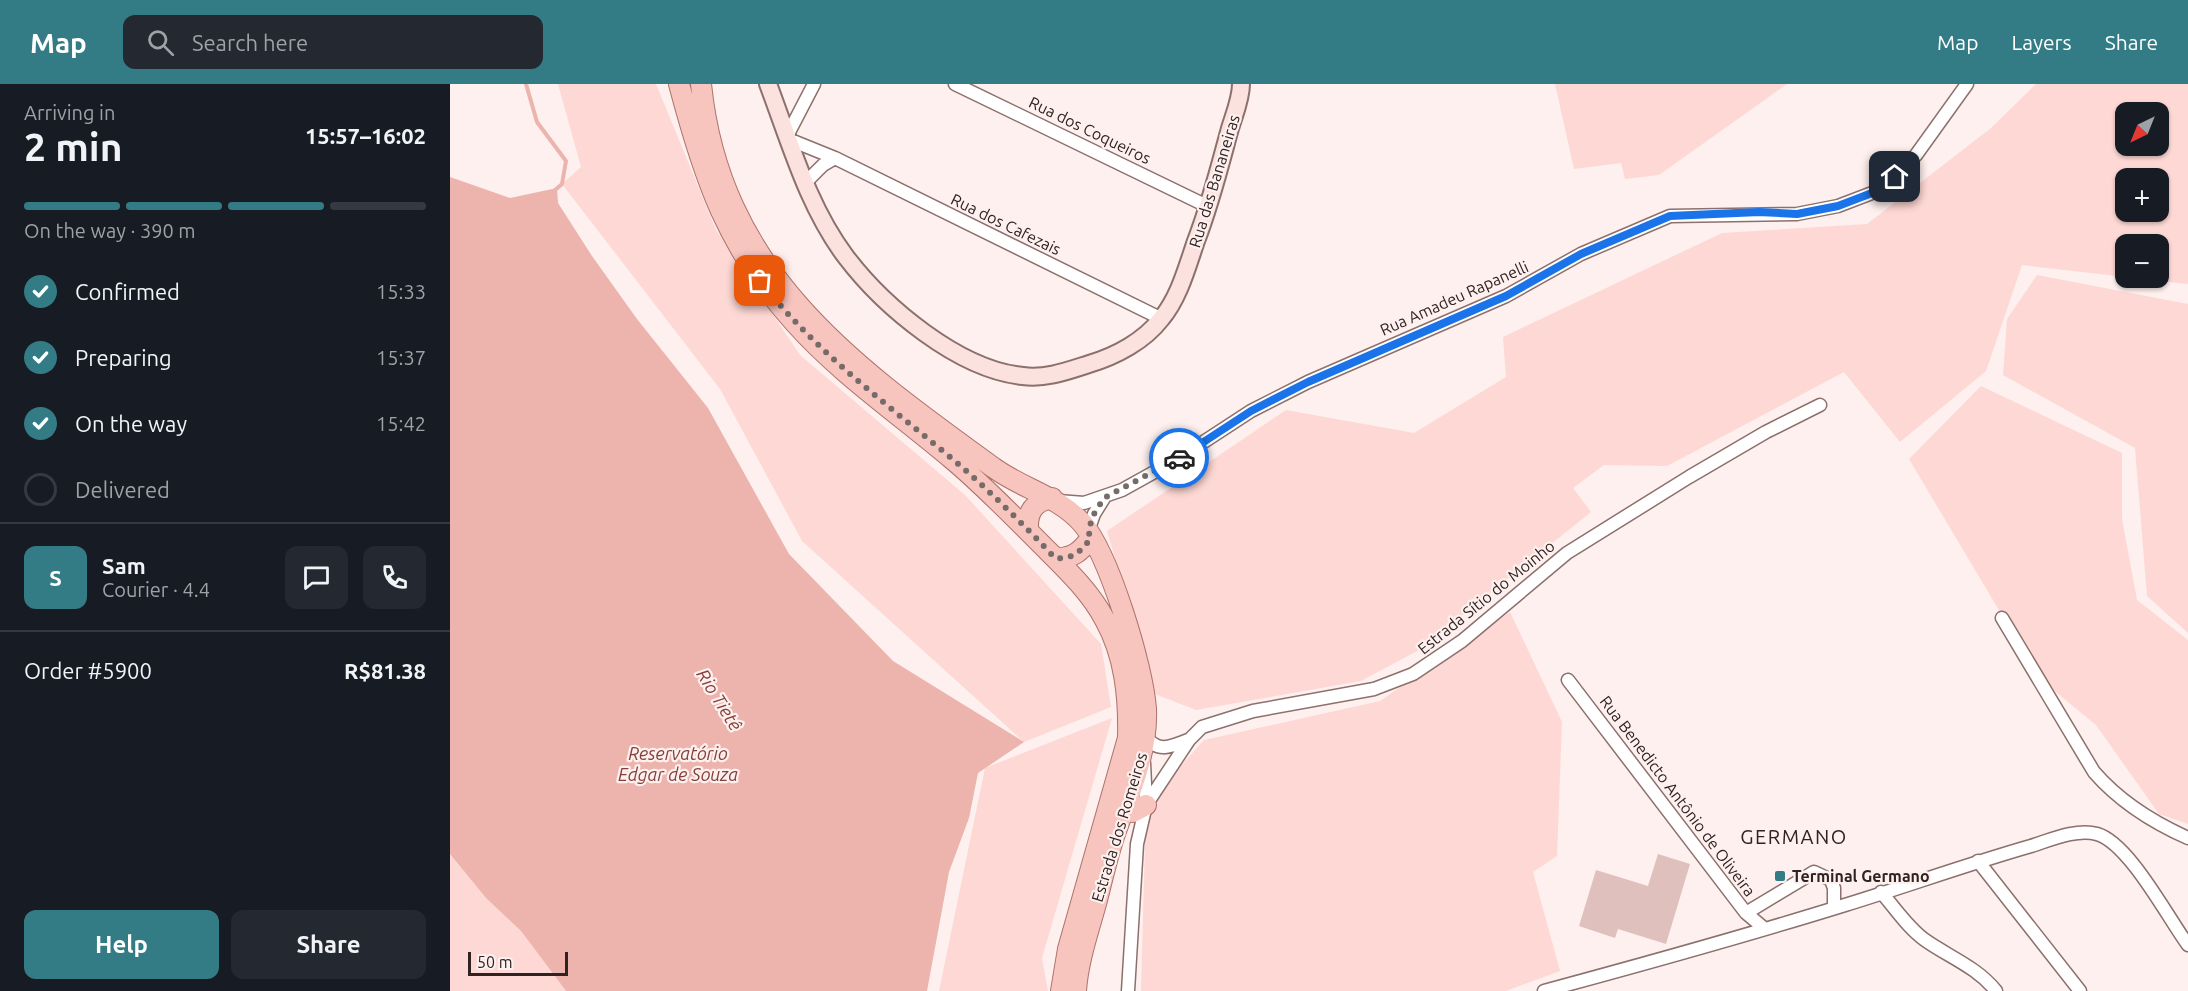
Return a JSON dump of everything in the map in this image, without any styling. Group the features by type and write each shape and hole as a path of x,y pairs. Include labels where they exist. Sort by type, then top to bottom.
{"main road":[{"name":"Estrada dos Romeiros","path":"679,84 695,146 716,203 744,256 767,289 820,349 959,465 1055,558 1090,597 1105,618 1114,639 1129,705 1128,738 1068,949 1061,991"},
{"name":"Estrada dos Romeiros","path":"701,84 710,142 729,197 756,248 791,298 811,321 848,356 908,404 1013,481 1055,499 1090,534 1109,574 1135,653 1146,710 1144,740 1126,809 1116,831 1086,941 1076,991"},
{"path":"1028,531 1027,519 1031,510 1043,500 1055,499"},
{"path":"1055,558 1066,559 1077,554 1090,534"},
{"path":"1123,761 1126,809 1133,812 1146,805"}],"street":[{"name":"Rua das Bananeiras","path":"768,84 805,183 845,256 864,278 928,335 973,363 1023,376 1060,373 1123,350 1141,339 1162,319 1176,294 1209,207 1238,85"},
{"path":"788,137 814,84"},
{"name":"Rua dos Coqueiros","path":"955,84 1209,207"},
{"name":"Rua Amadeu Rapanelli","path":"1104,498 1176,460 1251,411 1299,387 1421,331 1506,296 1581,254 1670,216 1759,212 1797,214 1838,206 1872,193 1895,177 1916,155 1967,84"},
{"name":"Rua dos Cafezais","path":"788,137 1162,319"},
{"path":"805,183 823,165 835,159"},
{"name":"Estrada Sítio do Moinho","path":"1146,805 1189,740 1202,727 1231,716 1352,694 1394,683 1413,674 1462,641 1567,553 1737,449 1820,405"},
{"path":"1055,499 1084,503 1104,498"},
{"path":"1090,534 1094,514 1104,498"},
{"path":"2002,618 2094,772 2111,792 2140,813 2188,838"},
{"name":"Rua Benedicto Antônio de Oliveira","path":"1568,680 1746,913 1765,929"},
{"path":"1144,740 1156,747 1166,749 1189,740"},
{"path":"1128,991 1137,844 1146,805 1144,740"},
{"path":"1126,809 1137,844"},
{"path":"1544,991 1765,929 2063,836 2098,834 2133,866 2188,945"},
{"path":"1978,861 2080,991"},
{"path":"1746,913 1814,872 1831,880 1834,888 1834,908"},
{"path":"1881,892 1926,940 1953,954 1987,980 1996,991"}],"shaded area":[{"path":"558,84 656,84 716,230 800,355 965,495 1101,644 1111,707 1024,742 802,541 720,389 562,184 581,167"},
{"path":"1555,84 1787,84 1659,175 1625,179 1621,163 1574,169"},
{"path":"2036,84 2188,84 2188,284 2169,282 2169,234 2115,234 2115,276 2022,265 1986,371 1900,442 1844,372 1667,466 1604,465 1573,488 1591,512 1419,650 1361,681 1196,710 1155,694 1107,531 1286,410 1414,433 1506,377 1503,337 1722,233 1867,224 1991,128"},
{"path":"2037,275 2188,304 2188,633 2147,596 2135,448 2003,375 2007,319"},
{"path":"1981,386 2122,453 2122,519 2137,600 2188,640 2188,824 2159,814 2096,725 2040,679 1909,459"},
{"path":"1510,612 1562,722 1557,856 1533,872 1560,971 1506,991 1141,991 1146,805 1204,740 1380,701"},
{"path":"1112,718 1042,958 1048,991 939,991 985,768"},
{"path":"450,854 486,898 521,931 566,991 450,991"}],"water":[{"name":"Reservatório Edgar de Souza","path":"450,177 510,198 557,188 558,203 592,256 637,319 708,408 789,554 893,661 1024,742 978,773 969,818 949,872 927,991 566,991 521,931 486,898 450,854"}],"building":[{"path":"1658,854 1690,864 1666,944 1618,929 1615,938 1579,926 1596,870 1648,886"}],"waterway":[{"path":"526,84 537,122 566,161 562,184 554,191"}],"way so far":[{"path":"760,281 820,349 975,479 1055,558 1066,559 1077,554 1084,547 1091,538 1088,531 1094,514 1104,498 1179,458"}],"place":[{"name":"Terminal Germano","path":"1780,876"}],"district":[{"name":"GERMANO","path":"1794,837"}],"route":[{"path":"1179,458 1251,411 1308,382 1431,326 1506,296 1581,254 1670,216 1759,212 1797,214 1838,206 1872,193 1895,177"}],"water label":[{"name":"Rio Tietê","path":"719,700"}]}
